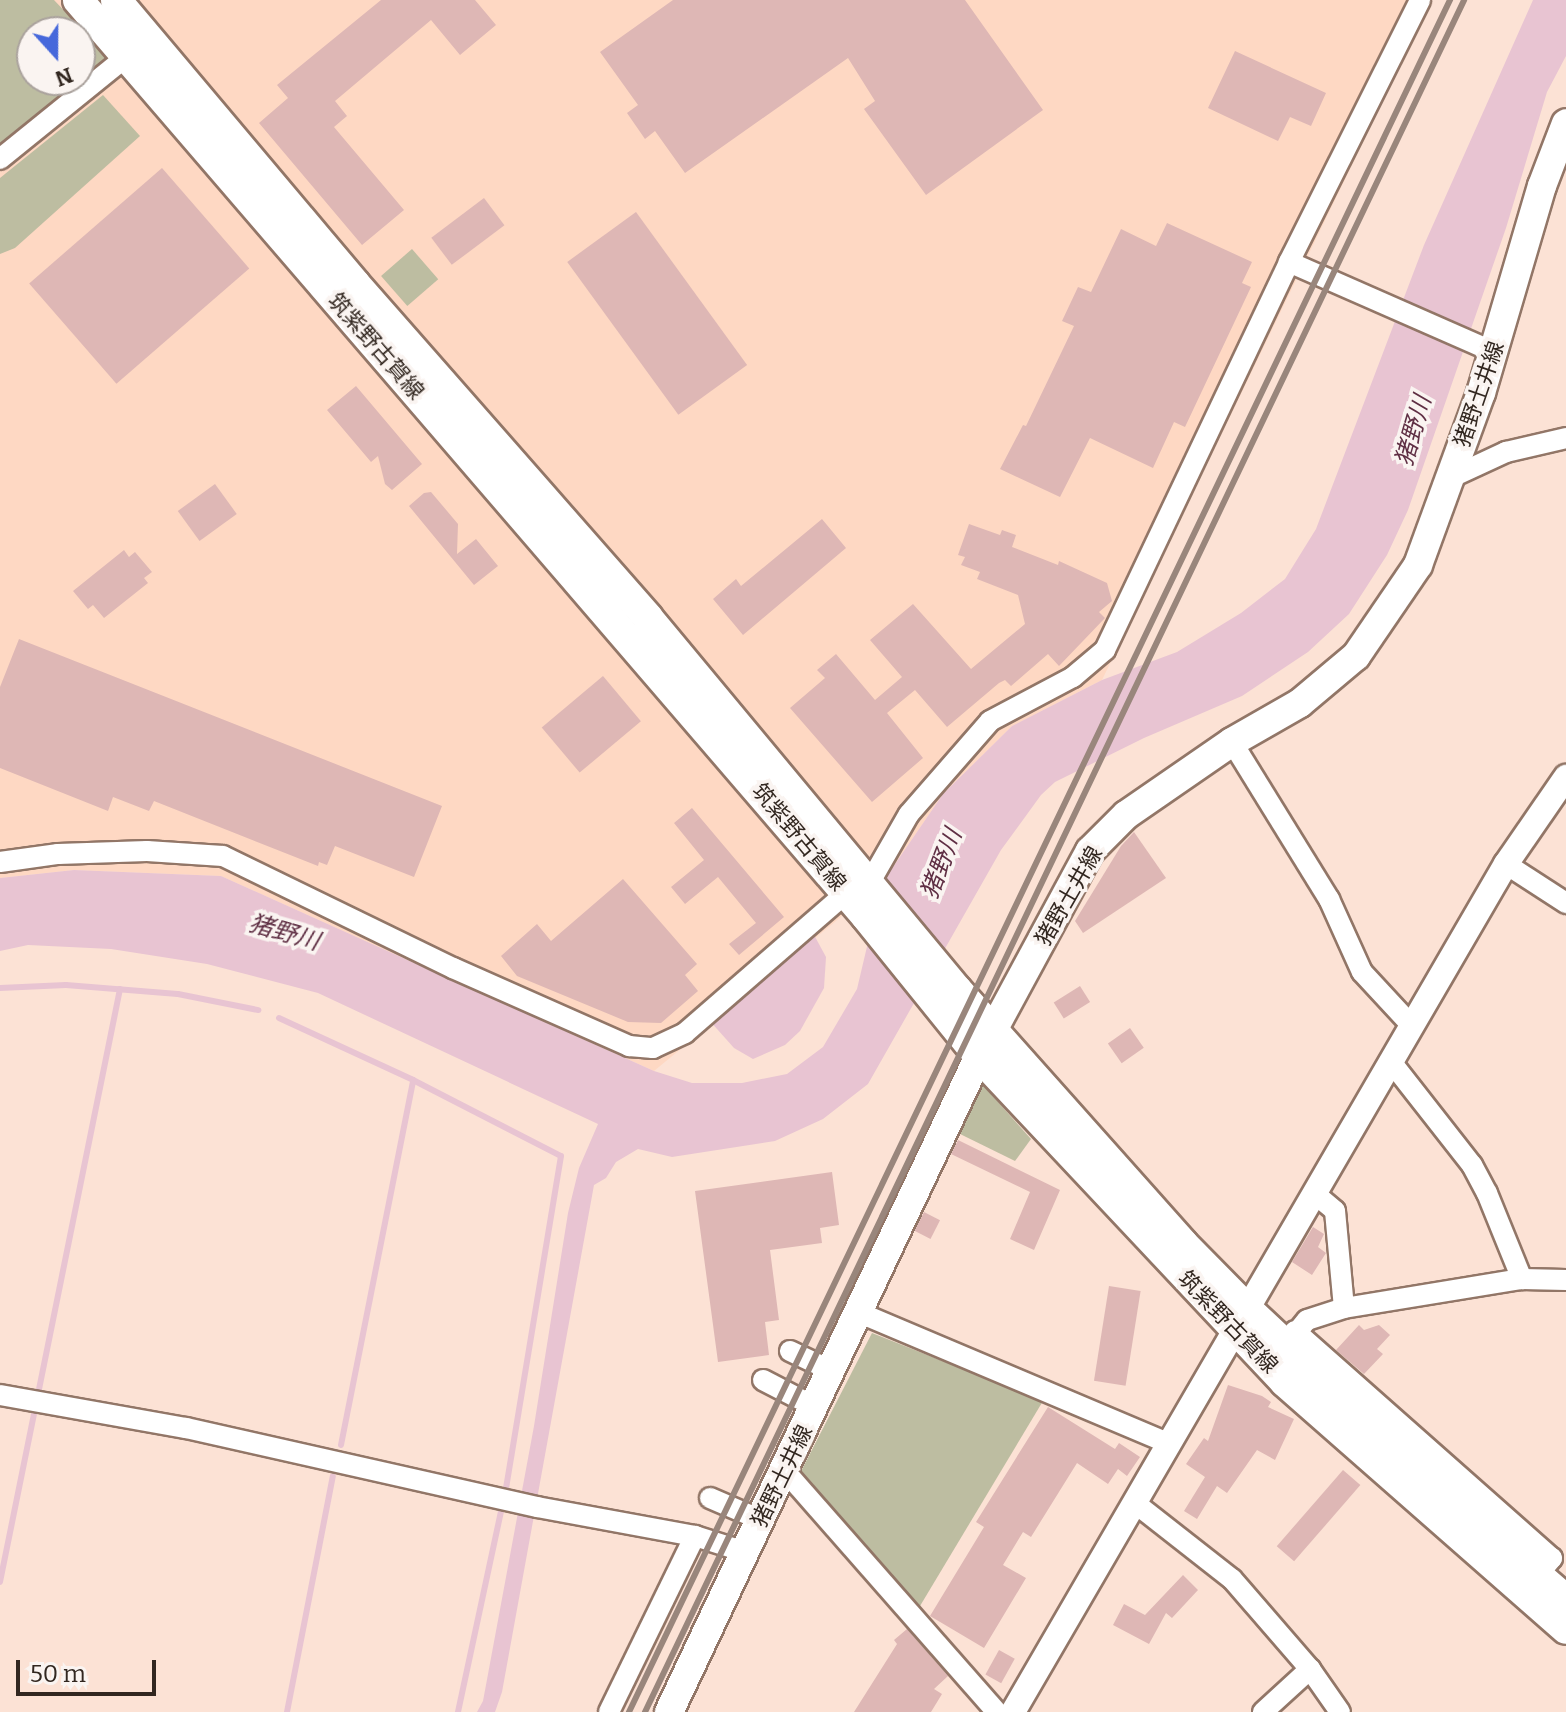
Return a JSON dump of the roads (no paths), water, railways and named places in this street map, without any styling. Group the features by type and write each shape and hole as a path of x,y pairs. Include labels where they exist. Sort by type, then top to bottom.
{"main road":[{"name":"筑紫野古賀線","path":"78,0 866,898 986,1044 1183,1244 1285,1382 1566,1629"},
{"name":"筑紫野古賀線","path":"116,0 355,284 648,618 745,738 866,898"},
{"name":"猪野土井線","path":"669,1712 986,1044 1090,851 1126,815 1232,742 1300,703 1356,656 1418,565 1450,478 1483,347 1566,123"},
{"name":"筑紫野古賀線","path":"1242,1321 1291,1338 1537,1576 1566,1600"}],"street":[{"path":"0,862 103,852 223,856 453,968 629,1046 653,1048 685,1033 866,898 909,814 990,721 1073,677 1105,650 1289,262 1420,0"},
{"path":"0,159 127,56"},
{"path":"1289,262 1483,347"},
{"path":"1450,478 1506,452 1566,438"},
{"path":"1232,742 1329,899 1362,972 1412,1026"},
{"path":"1013,1712 1506,864 1563,788"},
{"path":"1506,864 1566,903"},
{"path":"1392,1063 1472,1165 1487,1193 1522,1279"},
{"path":"1315,1194 1335,1211 1344,1308"},
{"path":"1291,1338 1307,1320 1344,1308 1522,1279 1566,1280"},
{"path":"860,1313 1170,1444"},
{"path":"790,1351 832,1371"},
{"path":"763,1380 815,1407"},
{"path":"0,1395 186,1428 541,1508 695,1536 745,1552"},
{"path":"785,1471 997,1712"},
{"path":"710,1498 761,1520"},
{"path":"1135,1503 1232,1579 1310,1669 1340,1712"},
{"path":"609,1712 695,1536"},
{"path":"1263,1712 1310,1669"}],"water":[{"name":"猪野川","path":"1533,0 1566,0 1566,56 1547,92 1506,228 1408,510 1387,555 1349,614 1308,652 1242,696 1144,738 1055,782 1041,795 1001,850 868,1084 823,1119 775,1141 672,1157 638,1149 616,1162 606,1178 594,1185 502,1692 495,1712 477,1712 483,1701 534,1426 568,1213 579,1168 598,1124 318,993 207,964 111,949 28,945 0,951 0,878 74,870 221,876 654,1071 692,1083 742,1083 787,1074 823,1047 857,989 882,883 943,794 1012,726 1102,680 1177,652 1241,613 1285,579 1316,529 1424,245"},
{"path":"813,933 826,957 824,988 800,1031 785,1045 753,1059 734,1048 709,1020"}],"waterway":[{"path":"0,988 66,985 178,994 258,1010"},
{"path":"0,1582 120,989"},
{"path":"279,1018 413,1080"},
{"path":"341,1445 413,1080 561,1156 506,1488"},
{"path":"287,1712 333,1476"},
{"path":"458,1712 502,1507"}],"railway":[{"path":"629,1712 1450,0"},
{"path":"645,1712 1464,0"}]}
